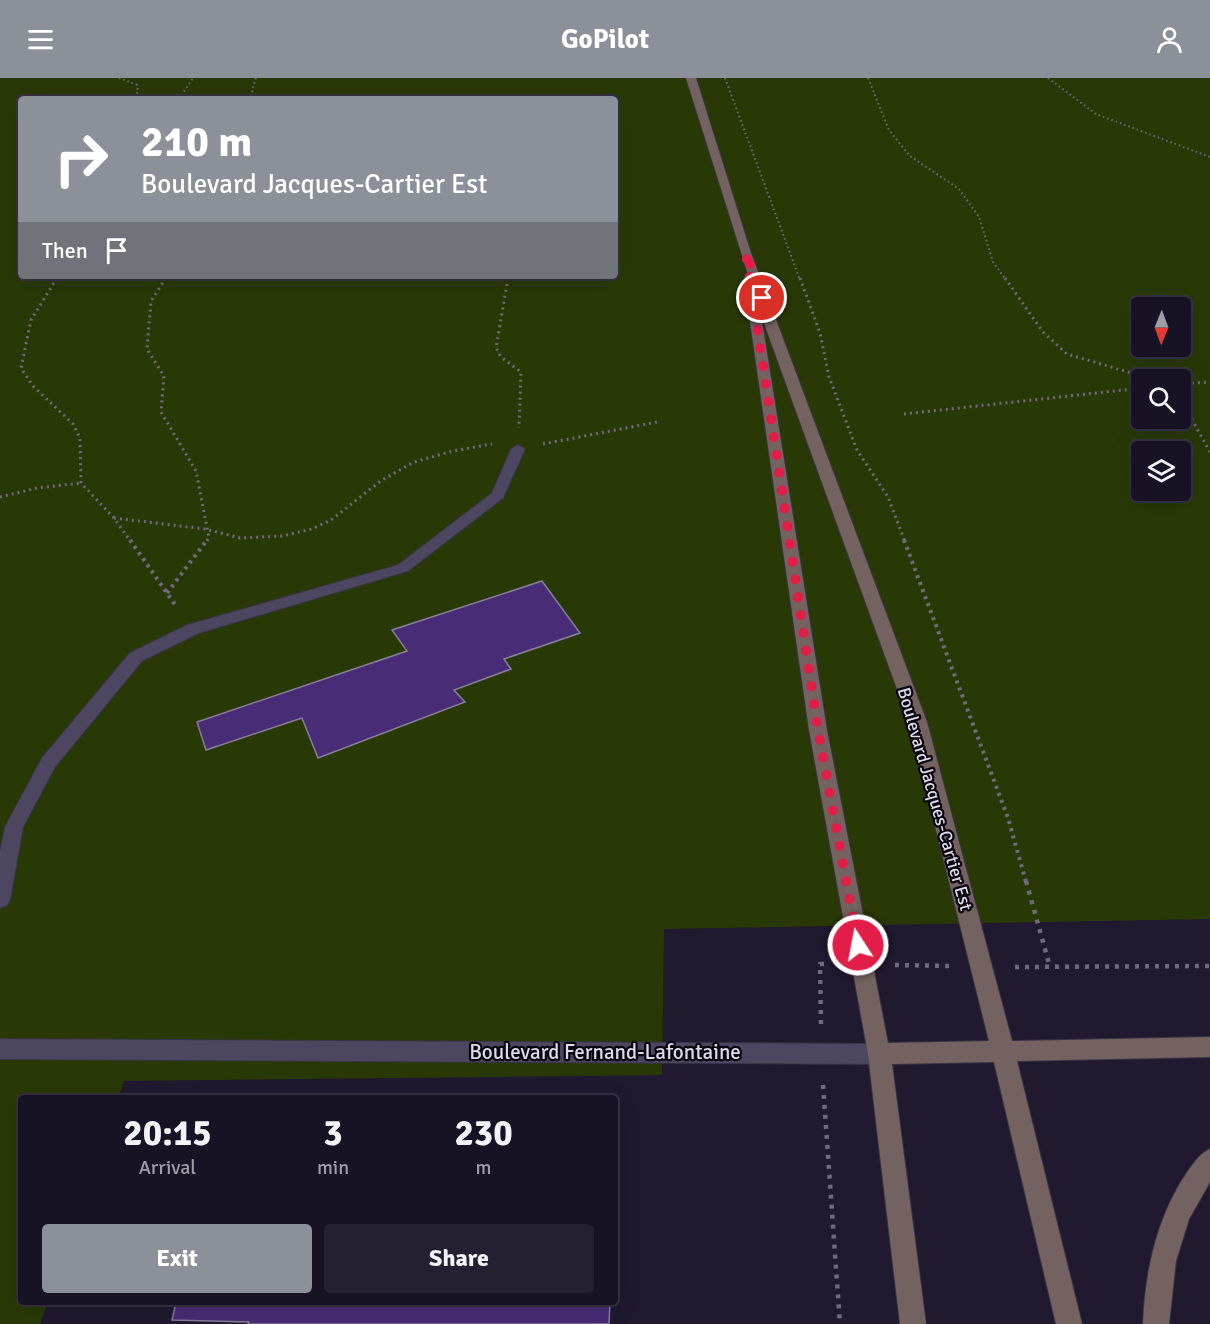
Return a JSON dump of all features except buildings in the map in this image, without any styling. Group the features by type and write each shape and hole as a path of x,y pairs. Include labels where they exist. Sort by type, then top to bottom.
{"main road":[{"name":"Boulevard Jacques-Cartier Est","path":"691,78 746,253 918,722 1003,1051 1069,1324"},
{"name":"Boulevard Jacques-Cartier Est","path":"746,253 818,730 879,1054 913,1324"},
{"name":"Boulevard Fernand-Lafontaine","path":"879,1054 1210,1047"},
{"path":"1156,1324 1157,1301 1166,1246 1185,1199 1210,1161"}],"street":[{"name":"Boulevard Fernand-Lafontaine","path":"0,1049 879,1054"}],"lane":[{"path":"0,900 14,827 48,763 136,657 193,629 403,568 498,495 518,448"}],"path":[{"path":"119,78 137,85 138,92 134,96"},
{"path":"181,96 193,78"},
{"path":"256,78 252,91 257,96"},
{"path":"725,78 820,333 829,377 857,450 888,497 1004,807 1050,967 1210,966"},
{"path":"868,78 889,130 910,156 959,189 979,217 993,262 1042,332 1067,354 1131,373"},
{"path":"1048,78 1096,114 1210,157"},
{"path":"57,279 31,320 21,368 33,386 73,424 80,438 81,483 114,518 193,629"},
{"path":"166,279 151,301 147,350 164,376 161,412 196,471 209,530 209,537 167,593"},
{"path":"508,279 496,348 501,357 521,372 518,448"},
{"path":"1191,383 1210,382"},
{"path":"904,414 1131,389"},
{"path":"1191,418 1210,452"},
{"path":"114,518 209,530 239,538 261,539 290,534 322,525 363,498 390,474 413,462 443,453 491,444 506,444 518,448 657,422"},
{"path":"0,497 37,488 81,483"},
{"path":"827,1145 840,1324"}],"green space":[{"path":"0,78 1210,78 1210,919 664,929 662,1075 124,1081 119,1095 18,1095 18,1305 47,1305 40,1324 0,1324"}],"route":[{"path":"762,298 746,253 818,730 858,945"}]}
